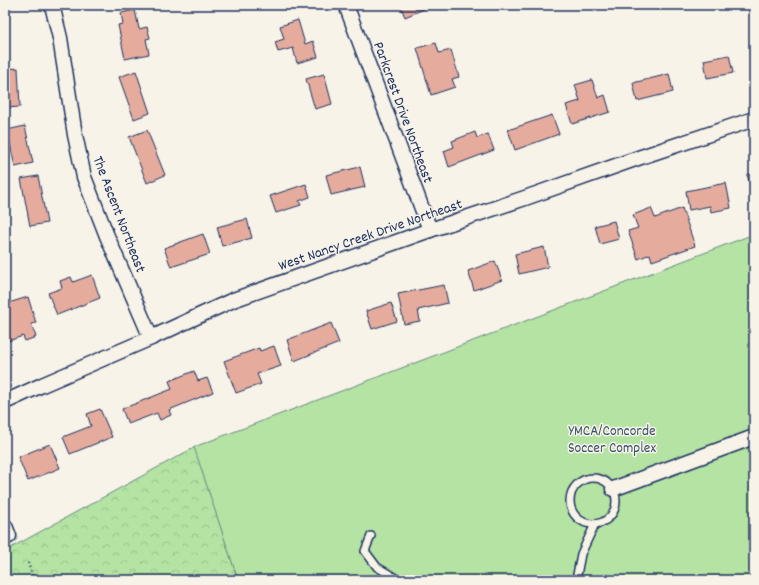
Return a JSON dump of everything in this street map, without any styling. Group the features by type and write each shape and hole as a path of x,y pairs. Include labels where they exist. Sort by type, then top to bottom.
{"street":[{"name":"The Ascent Northeast","path":"52,5 60,38 75,135 84,177 107,236 151,338"},
{"name":"Parkcrest Drive Northeast","path":"346,5 430,230"},
{"name":"West Nancy Creek Drive Northeast","path":"5,402 151,338 233,300 430,230 754,119"},
{"path":"613,489 754,436"}],"lane":[{"path":"597,478 604,480 613,489 616,495 617,502 612,514 602,523 596,524 582,522 573,513 570,507 570,494 574,487 584,479 597,478"},
{"path":"576,580 581,554 596,524"},
{"path":"371,536 365,551 377,568 394,577"}],"path":[{"path":"28,563 34,580"}],"green space":[{"name":"YMCA/Concorde Soccer Complex","path":"754,234 754,578 748,580 238,580 194,447"},
{"path":"195,447 238,580 5,580 5,551"}],"building":[{"path":"400,5 422,5 424,9 405,17"},
{"path":"135,10 139,29 147,27 150,38 146,39 149,54 125,59 118,25 123,24 121,13"},
{"path":"298,20 305,44 313,41 318,57 297,63 293,48 278,52 275,42 284,39 280,26"},
{"path":"436,43 439,53 451,50 459,77 452,79 455,87 431,95 417,48"},
{"path":"729,55 733,73 707,78 704,60"},
{"path":"18,68 20,107 5,108 5,69"},
{"path":"136,71 150,113 134,119 119,77"},
{"path":"324,74 332,104 315,109 306,79"},
{"path":"669,74 673,92 637,101 633,83"},
{"path":"592,80 598,98 605,95 610,112 572,124 566,105 580,101 575,85"},
{"path":"552,115 559,134 515,150 508,130"},
{"path":"25,126 33,163 15,167 7,130"},
{"path":"147,130 165,175 147,183 129,137"},
{"path":"475,132 477,138 488,134 494,150 449,167 444,151 454,147 452,141"},
{"path":"360,167 365,187 331,195 326,175"},
{"path":"754,172 754,195 747,175"},
{"path":"38,176 47,223 30,226 21,179"},
{"path":"726,183 731,208 711,212 710,206 689,210 686,191"},
{"path":"306,184 310,197 299,201 301,205 276,213 270,196"},
{"path":"651,208 655,218 682,208 695,246 652,261 650,254 638,259 628,231 638,228 633,215"},
{"path":"247,219 252,238 222,246 217,227"},
{"path":"614,221 619,239 600,244 595,226"},
{"path":"203,234 210,254 171,267 164,248"},
{"path":"544,247 548,267 519,274 515,254"},
{"path":"495,261 502,280 474,290 468,271"},
{"path":"92,275 100,298 57,315 48,293 62,288 60,281 71,277 73,282"},
{"path":"444,285 448,303 418,310 420,321 404,324 398,294"},
{"path":"28,297 36,323 31,324 36,337 25,341 23,336 5,342 5,304"},
{"path":"391,303 397,321 372,329 366,311"},
{"path":"331,323 339,343 294,361 287,340"},
{"path":"274,346 281,366 257,374 261,384 236,393 224,361 259,348 260,351"},
{"path":"194,371 198,381 207,378 213,392 169,410 171,415 160,420 157,413 128,424 122,409 172,389 169,381"},
{"path":"100,409 112,437 70,454 63,437 91,426 87,414"},
{"path":"50,444 60,468 28,481 18,457"}]}
